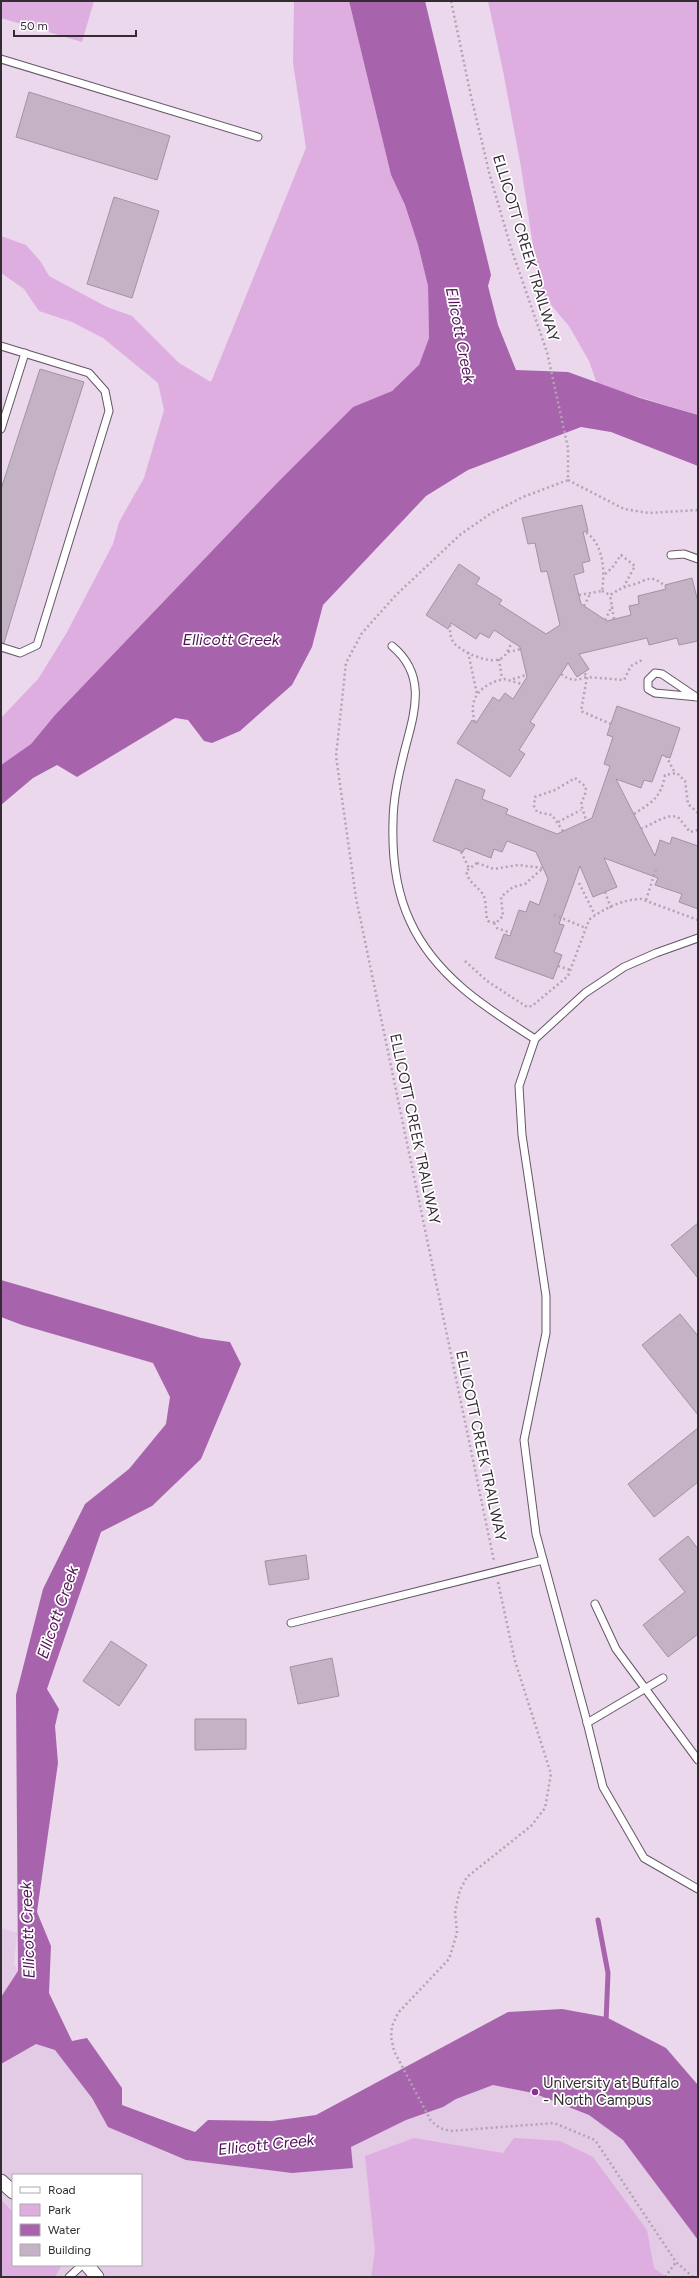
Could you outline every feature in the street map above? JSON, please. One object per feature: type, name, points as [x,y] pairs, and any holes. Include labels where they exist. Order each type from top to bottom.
[{"type":"street","points":[[1,2181],[12,2191]]},
{"type":"street","points":[[87,2266],[97,2277]]},
{"type":"lane","points":[[1,59],[258,137]]},
{"type":"lane","points":[[1,346],[89,373],[105,391],[109,412],[37,645],[20,653],[1,647]]},
{"type":"lane","points":[[1,429],[25,353]]},
{"type":"lane","points":[[671,555],[684,554],[698,559]]},
{"type":"lane","points":[[392,646],[402,655],[411,670],[415,688],[413,722],[398,782],[393,823],[395,866],[400,895],[410,922],[446,975],[485,1008],[535,1039]]},
{"type":"lane","points":[[655,673],[662,674],[697,697],[655,693],[648,689],[648,680],[655,673]]},
{"type":"lane","points":[[698,938],[656,953],[624,967],[585,993],[535,1039],[519,1086],[522,1135],[546,1296],[546,1333],[524,1440],[536,1534],[603,1787],[644,1858],[698,1889]]},
{"type":"lane","points":[[291,1623],[543,1560]]},
{"type":"lane","points":[[595,1604],[616,1649],[644,1690],[698,1760]]},
{"type":"lane","points":[[587,1723],[663,1678]]},
{"type":"lane","points":[[69,2277],[81,2266]]},
{"type":"path","name":"ELLICOTT CREEK TRAILWAY","points":[[451,1],[490,176],[512,251],[547,352],[568,448],[568,480],[523,497],[490,514],[461,534],[396,595],[362,632],[346,663],[336,756],[356,898],[515,1661],[551,1774],[545,1808],[532,1826],[467,1877],[460,1890],[455,1911],[457,1934],[449,1959],[398,2013],[391,2031],[394,2051],[431,2121],[440,2128],[450,2131],[554,2123],[595,2140],[676,2262],[693,2277]]},
{"type":"path","points":[[568,480],[624,509],[649,513],[698,510]]},
{"type":"path","points":[[585,532],[594,539],[604,574],[602,591]]},
{"type":"path","points":[[604,574],[612,568],[621,555],[635,566],[624,586]]},
{"type":"path","points":[[610,595],[624,586],[647,578],[654,579],[666,587]]},
{"type":"path","points":[[579,595],[602,591],[610,595]]},
{"type":"path","points":[[584,606],[590,594]]},
{"type":"path","points":[[610,595],[614,619]]},
{"type":"path","points":[[605,620],[612,606]]},
{"type":"path","points":[[450,625],[450,636],[454,643],[468,652],[493,660],[499,659],[507,652],[512,642]]},
{"type":"path","points":[[507,652],[521,650]]},
{"type":"path","points":[[468,652],[477,694]]},
{"type":"path","points":[[499,659],[502,679]]},
{"type":"path","points":[[561,674],[571,681],[587,677],[624,680],[631,666],[642,660]]},
{"type":"path","points":[[584,672],[587,677],[581,711],[611,724]]},
{"type":"path","points":[[511,680],[526,675]]},
{"type":"path","points":[[475,722],[471,709],[477,694],[490,683],[502,679],[511,680],[522,684]]},
{"type":"path","points":[[666,756],[675,773]]},
{"type":"path","points":[[634,814],[653,802],[658,796],[666,775],[677,772],[685,781],[688,804],[698,813]]},
{"type":"path","points":[[563,831],[552,815],[537,812],[534,806],[536,797],[555,790],[575,778],[586,787],[581,810],[586,820]]},
{"type":"path","points":[[558,822],[581,810]]},
{"type":"path","points":[[641,829],[671,816],[678,817],[690,832],[698,830]]},
{"type":"path","points":[[461,852],[469,868]]},
{"type":"path","points":[[477,863],[494,869],[518,865],[543,868],[525,884],[506,891],[501,897],[504,916],[501,921],[494,923],[488,921],[485,915],[485,900],[482,893],[468,878],[466,871],[477,863]]},
{"type":"path","points":[[646,900],[656,869]]},
{"type":"path","points":[[579,883],[595,915]]},
{"type":"path","points":[[605,892],[611,908]]},
{"type":"path","points":[[465,961],[487,981],[527,1007],[532,1006],[568,976],[589,920],[595,915],[632,899],[646,900],[698,920]]},
{"type":"path","points":[[554,915],[586,928]]},
{"type":"path","points":[[494,923],[497,928],[510,933]]},
{"type":"path","points":[[558,966],[570,970]]},
{"type":"path","points":[[665,2277],[676,2262]]},
{"type":"shaded area","name":"University at Buffalo - North Campus","points":[[1,1928],[17,1933],[14,1964],[123,2125],[197,2151],[339,2137],[521,2048],[698,2153],[698,2277],[1,2277]]},
{"type":"green space","points":[[1,1],[94,1],[82,42],[1,18]]},
{"type":"green space","points":[[294,1],[349,1],[391,175],[405,205],[418,245],[428,286],[429,338],[419,366],[392,391],[353,407],[276,484],[55,715],[31,744],[1,765],[1,718],[38,679],[66,634],[113,544],[119,522],[144,478],[164,410],[158,383],[103,338],[72,322],[39,311],[24,289],[1,273],[1,236],[26,245],[41,262],[49,276],[107,307],[132,316],[179,363],[211,382],[306,148],[293,63]]},
{"type":"green space","points":[[488,1],[698,1],[698,415],[597,384],[589,361],[569,326],[540,292],[521,167]]},
{"type":"green space","points":[[414,2138],[503,2153],[514,2138],[560,2141],[593,2157],[647,2230],[654,2268],[666,2277],[371,2277],[375,2251],[365,2156]]},
{"type":"green space","points":[[1,2200],[12,2211],[12,2266],[61,2266],[55,2277],[1,2277]]},
{"type":"water","name":"Ellicott Creek","points":[[349,1],[425,1],[491,275],[488,286],[498,325],[516,370],[568,372],[640,398],[698,415],[698,466],[611,432],[581,427],[468,470],[426,496],[323,605],[312,647],[292,685],[240,731],[212,743],[204,741],[188,720],[175,718],[77,777],[57,765],[33,778],[1,805],[1,765],[31,744],[55,715],[276,484],[353,407],[392,391],[419,365],[429,338],[428,286],[418,245],[405,205],[391,175]]},
{"type":"water","name":"Ellicott Creek","points":[[1,1280],[201,1338],[230,1342],[241,1364],[201,1459],[152,1506],[101,1532],[47,1689],[59,1709],[55,1726],[58,1763],[37,1912],[51,1946],[49,1993],[72,2041],[87,2038],[122,2088],[122,2105],[195,2132],[208,2120],[272,2121],[316,2115],[508,2012],[562,2009],[606,2017],[666,2048],[698,2085],[698,2240],[623,2140],[589,2115],[533,2093],[493,2085],[456,2099],[443,2107],[406,2120],[351,2147],[353,2168],[292,2173],[186,2160],[108,2127],[92,2098],[55,2050],[36,2044],[1,2064],[1,1997],[18,1971],[16,1695],[43,1589],[85,1504],[129,1469],[166,1424],[170,1397],[153,1363],[22,1325],[1,1317]]},
{"type":"building","points":[[29,92],[170,136],[157,180],[16,137]]},
{"type":"building","points":[[114,197],[159,211],[132,298],[87,284]]},
{"type":"building","points":[[40,369],[84,382],[4,643],[1,642],[1,489]]},
{"type":"building","points":[[582,505],[588,531],[583,532],[590,561],[582,563],[584,572],[574,575],[581,604],[607,621],[631,615],[629,606],[639,604],[638,596],[666,589],[665,585],[692,578],[698,602],[698,641],[679,645],[677,638],[649,645],[647,638],[579,654],[589,669],[577,677],[568,663],[530,722],[535,725],[519,750],[525,754],[510,777],[457,743],[472,720],[476,723],[493,697],[499,701],[505,693],[513,699],[527,677],[520,647],[494,630],[489,638],[480,633],[476,639],[451,623],[448,629],[426,615],[459,564],[480,578],[476,584],[502,600],[499,604],[546,634],[560,625],[547,571],[541,572],[535,543],[528,544],[522,518]]},
{"type":"building","points":[[617,706],[680,728],[670,758],[662,755],[652,782],[644,780],[641,788],[616,779],[655,856],[660,840],[670,844],[672,837],[698,846],[698,909],[679,902],[682,894],[655,885],[658,878],[604,858],[617,887],[593,897],[580,866],[559,924],[564,925],[554,952],[562,955],[553,979],[495,958],[504,934],[510,936],[519,910],[526,912],[530,901],[539,905],[548,879],[536,852],[507,841],[502,852],[494,849],[491,858],[465,848],[463,852],[433,841],[456,779],[485,790],[482,799],[508,809],[506,814],[557,834],[592,818],[610,766],[604,764],[613,737],[607,735]]},
{"type":"building","points":[[698,1223],[698,1278],[671,1245]]},
{"type":"building","points":[[680,1314],[698,1336],[698,1415],[642,1345]]},
{"type":"building","points":[[698,1428],[698,1482],[654,1517],[628,1484]]},
{"type":"building","points":[[688,1536],[698,1549],[698,1634],[668,1657],[643,1625],[685,1592],[659,1559]]},
{"type":"building","points":[[306,1555],[309,1579],[269,1585],[265,1561]]},
{"type":"building","points":[[111,1641],[147,1665],[119,1706],[83,1681]]},
{"type":"building","points":[[332,1658],[339,1696],[298,1704],[290,1667]]},
{"type":"building","points":[[195,1719],[246,1719],[246,1749],[195,1750]]},
{"type":"waterway","points":[[598,1920],[608,1973],[606,2022]]},
{"type":"place","name":"University at Buffalo - North Campus","points":[[535,2092]]}]
